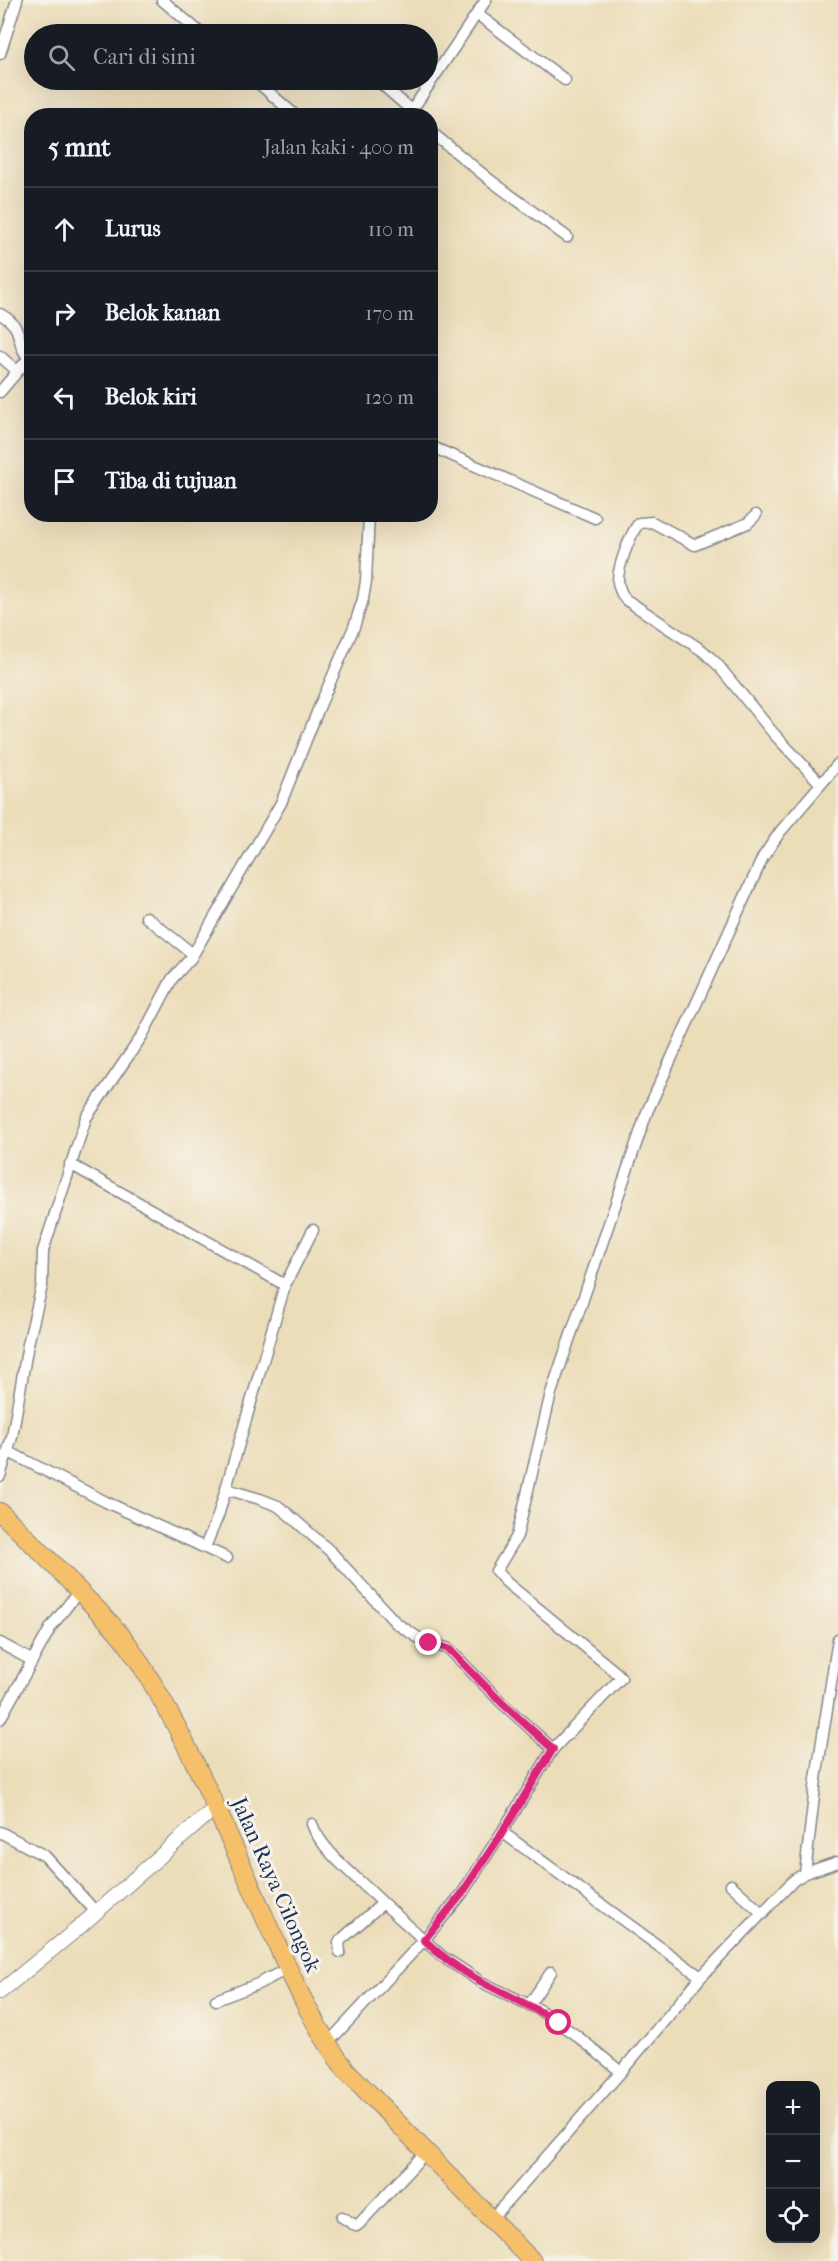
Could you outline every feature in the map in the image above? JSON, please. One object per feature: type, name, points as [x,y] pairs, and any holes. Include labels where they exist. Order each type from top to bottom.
[{"type":"highway","name":"Jalan Raya Cilongok","points":[[0,1512],[66,1574],[128,1644],[162,1702],[215,1808],[287,1969],[327,2044],[346,2070],[532,2261]]},
{"type":"street","points":[[0,54],[17,0]]},
{"type":"street","points":[[162,0],[190,24]]},
{"type":"street","points":[[438,74],[486,0]]},
{"type":"street","points":[[477,14],[565,80]]},
{"type":"street","points":[[266,90],[287,108]]},
{"type":"street","points":[[388,90],[408,108]]},
{"type":"street","points":[[416,108],[428,90]]},
{"type":"street","points":[[438,138],[489,180],[567,237]]},
{"type":"street","points":[[0,314],[15,325],[24,352]]},
{"type":"street","points":[[0,356],[17,371]]},
{"type":"street","points":[[0,392],[24,365]]},
{"type":"street","points":[[438,449],[595,518]]},
{"type":"street","points":[[756,515],[748,523],[695,545],[652,522],[639,523],[633,530],[617,579],[620,592],[625,599],[703,651],[717,664],[774,734],[820,783]]},
{"type":"street","points":[[0,1476],[9,1452],[28,1344],[42,1286],[43,1251],[86,1118],[142,1036],[172,979],[193,954],[281,803],[354,627],[363,599],[369,522]]},
{"type":"street","points":[[327,2044],[424,1940],[461,1895],[553,1749],[621,1678],[506,1582],[496,1571],[517,1536],[551,1393],[647,1112],[758,865],[780,832],[838,764]]},
{"type":"street","points":[[146,917],[193,954]]},
{"type":"street","points":[[70,1164],[285,1285]]},
{"type":"street","points":[[205,1547],[218,1516],[285,1285],[313,1230]]},
{"type":"street","points":[[9,1452],[106,1502],[227,1558]]},
{"type":"street","points":[[225,1489],[278,1506],[332,1552],[396,1623],[420,1639],[449,1649],[502,1703],[553,1749]]},
{"type":"street","points":[[0,1719],[51,1627],[79,1591]]},
{"type":"street","points":[[805,1873],[816,1779],[838,1639]]},
{"type":"street","points":[[0,1643],[32,1660]]},
{"type":"street","points":[[0,1992],[215,1808]]},
{"type":"street","points":[[312,1824],[325,1848],[442,1957],[462,1971],[530,2005],[577,2036],[621,2072]]},
{"type":"street","points":[[0,1832],[45,1856],[96,1912]]},
{"type":"street","points":[[502,1833],[701,1977]]},
{"type":"street","points":[[491,2220],[701,1977],[794,1880],[805,1873],[838,1862]]},
{"type":"street","points":[[731,1884],[763,1914]]},
{"type":"street","points":[[340,1952],[339,1942],[383,1902]]},
{"type":"street","points":[[216,2000],[258,1984],[287,1969]]},
{"type":"street","points":[[530,2005],[551,1972]]},
{"type":"street","points":[[342,2217],[356,2226],[359,2224],[426,2152]]},
{"type":"route","points":[[429,1643],[449,1649],[502,1703],[553,1749],[461,1895],[424,1940],[462,1971],[538,2009],[559,2023]]}]
